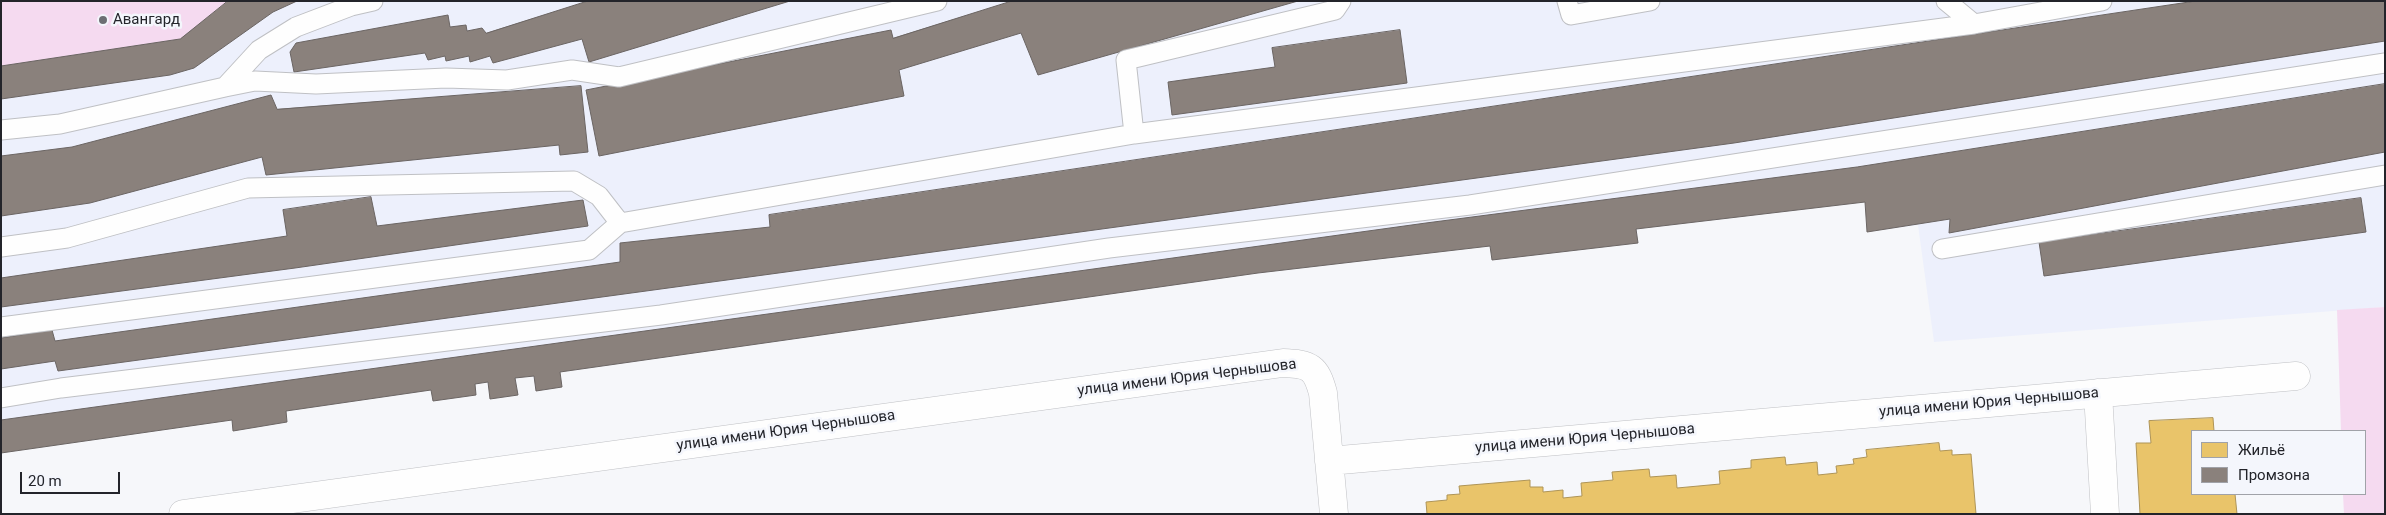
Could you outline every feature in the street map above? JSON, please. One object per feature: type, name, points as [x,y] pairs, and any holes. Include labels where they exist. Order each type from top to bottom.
[{"type":"street","name":"улица имени Юрия Чернышова","points":[[183,514],[1283,363],[1304,364],[1319,376],[1323,393],[1330,461],[2296,376]]},
{"type":"street","points":[[2098,393],[2105,514]]},
{"type":"street","points":[[1330,461],[1334,514]]},
{"type":"lane","points":[[224,87],[259,50],[296,27],[351,6],[373,1]]},
{"type":"lane","points":[[1,130],[60,124],[255,81],[316,84],[446,78],[507,80],[572,70],[619,77],[937,1]]},
{"type":"lane","points":[[1134,134],[1126,60],[1335,10],[1341,1]]},
{"type":"lane","points":[[1567,1],[1570,15],[1650,1]]},
{"type":"lane","points":[[1946,1],[1974,24]]},
{"type":"lane","points":[[1,327],[589,250],[620,223],[1134,134],[1974,24],[2102,1]]},
{"type":"lane","points":[[1,398],[61,388],[661,315],[1109,248],[1470,205],[2385,63]]},
{"type":"lane","points":[[1942,249],[2385,175]]},
{"type":"lane","points":[[1,247],[67,238],[248,188],[574,181],[599,196],[620,223]]},
{"type":"shaded area","name":"Авангард","points":[[1,1],[228,1],[180,39],[1,66]]},
{"type":"shaded area","points":[[228,1],[2385,1],[2385,307],[1934,342],[1918,225],[1867,232],[1865,202],[1637,229],[1638,243],[1492,260],[1490,246],[1258,273],[560,372],[562,387],[536,391],[533,376],[516,378],[518,395],[490,399],[487,382],[475,384],[476,395],[433,401],[431,390],[286,411],[287,422],[233,431],[232,420],[1,453],[1,66]]},
{"type":"shaded area","points":[[2385,307],[2385,514],[2344,514],[2343,495],[2366,495],[2366,430],[2341,430],[2337,310]]},
{"type":"building: Жильё","points":[[2213,418],[2214,430],[2191,430],[2191,495],[2235,495],[2237,514],[2140,514],[2136,443],[2151,443],[2149,421]]},
{"type":"building: Жильё","points":[[1939,443],[1940,451],[1952,450],[1952,455],[1971,454],[1976,514],[1427,514],[1426,502],[1447,500],[1447,495],[1460,494],[1459,486],[1530,480],[1530,487],[1543,487],[1543,492],[1563,490],[1563,498],[1582,496],[1581,483],[1613,480],[1612,472],[1649,469],[1650,477],[1676,475],[1677,488],[1720,484],[1719,471],[1751,468],[1751,460],[1785,457],[1786,465],[1817,462],[1818,475],[1837,473],[1836,466],[1854,464],[1853,459],[1867,457],[1866,450]]},
{"type":"building: Промзона","points":[[228,1],[297,1],[273,12],[194,68],[170,75],[1,99],[1,66],[180,39]]},
{"type":"building: Промзона","points":[[588,1],[790,1],[589,62],[582,39],[493,63],[490,56],[470,62],[469,56],[446,61],[445,56],[428,60],[425,53],[294,72],[290,52],[296,43],[448,15],[450,27],[466,25],[467,31],[482,28],[486,33]]},
{"type":"building: Промзона","points":[[1012,1],[1298,1],[1038,75],[1021,33],[899,70],[904,96],[599,156],[586,90],[891,30],[893,38]]},
{"type":"building: Промзона","points":[[2196,1],[2385,1],[2385,41],[1734,143],[58,371],[55,361],[1,369],[1,338],[52,330],[55,341],[620,262],[620,243],[770,227],[769,215]]},
{"type":"building: Промзона","points":[[1400,30],[1407,83],[1172,115],[1168,82],[1275,67],[1272,48]]},
{"type":"building: Промзона","points":[[2385,84],[2385,152],[1949,233],[1950,219],[1867,232],[1865,202],[1636,229],[1638,243],[1492,260],[1490,246],[1258,273],[560,372],[562,387],[536,391],[534,376],[515,378],[518,395],[490,399],[488,382],[475,384],[476,395],[433,401],[431,390],[286,411],[287,422],[233,431],[232,420],[1,453],[1,420],[1426,223],[1857,167]]},
{"type":"building: Промзона","points":[[581,86],[588,152],[560,155],[559,145],[266,175],[262,157],[90,203],[1,216],[1,156],[72,147],[271,95],[277,109]]},
{"type":"building: Промзона","points":[[371,197],[377,226],[583,200],[588,226],[295,268],[1,307],[1,278],[287,236],[283,210]]},
{"type":"building: Промзона","points":[[2361,198],[2366,232],[2044,276],[2039,242]]},
{"type":"place","name":"Авангард","points":[[103,20]]}]
